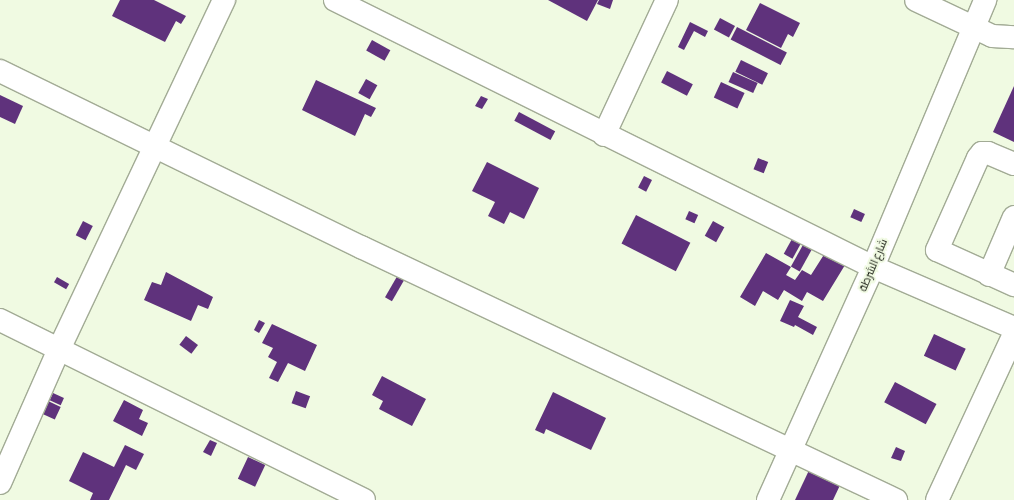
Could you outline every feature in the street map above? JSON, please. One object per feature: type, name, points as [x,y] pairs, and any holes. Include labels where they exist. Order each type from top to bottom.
[{"type":"street","points":[[0,483],[60,347],[157,145],[224,0]]},
{"type":"street","points":[[335,0],[604,135],[873,267],[1014,328]]},
{"type":"street","points":[[604,135],[667,0]]},
{"type":"street","points":[[916,0],[992,36],[1014,37]]},
{"type":"street","name":"شارع الشرطة","points":[[768,500],[873,267],[985,0]]},
{"type":"street","points":[[0,71],[157,145],[361,247],[896,500]]},
{"type":"street","points":[[1014,164],[982,153],[938,246],[940,254],[1014,285]]},
{"type":"street","points":[[989,275],[1014,217]]},
{"type":"street","points":[[0,320],[60,347],[364,500]]},
{"type":"street","points":[[937,500],[1014,334]]},
{"type":"building","points":[[120,0],[154,0],[186,16],[181,24],[176,21],[165,42],[112,16]]},
{"type":"building","points":[[548,0],[598,0],[587,21]]},
{"type":"building","points":[[599,0],[613,0],[610,9],[597,4]]},
{"type":"building","points":[[760,3],[800,23],[793,37],[788,34],[781,48],[746,30]]},
{"type":"building","points":[[720,18],[735,26],[729,37],[714,29]]},
{"type":"building","points":[[690,22],[708,31],[705,37],[694,31],[684,50],[678,47]]},
{"type":"building","points":[[737,27],[787,52],[781,65],[731,39]]},
{"type":"building","points":[[372,40],[390,50],[385,61],[366,50]]},
{"type":"building","points":[[741,60],[768,73],[762,85],[735,72]]},
{"type":"building","points":[[667,71],[693,84],[687,96],[661,83]]},
{"type":"building","points":[[733,72],[758,83],[753,93],[729,82]]},
{"type":"building","points":[[366,79],[377,85],[370,99],[358,93]]},
{"type":"building","points":[[316,80],[376,108],[371,117],[365,114],[355,136],[302,110]]},
{"type":"building","points":[[721,82],[745,93],[737,108],[714,97]]},
{"type":"building","points":[[1014,86],[1014,142],[993,132]]},
{"type":"building","points":[[0,95],[23,106],[15,124],[0,117]]},
{"type":"building","points":[[481,96],[488,99],[482,109],[475,106]]},
{"type":"building","points":[[519,112],[555,131],[551,140],[514,121]]},
{"type":"building","points":[[758,158],[768,162],[764,173],[754,169]]},
{"type":"building","points":[[487,162],[539,188],[524,219],[510,212],[504,224],[488,216],[495,202],[472,191]]},
{"type":"building","points":[[644,176],[652,180],[646,192],[638,188]]},
{"type":"building","points":[[854,209],[865,214],[861,222],[850,217]]},
{"type":"building","points":[[689,211],[698,215],[694,223],[685,219]]},
{"type":"building","points":[[636,215],[690,243],[676,271],[621,244]]},
{"type":"building","points":[[83,221],[93,226],[86,240],[76,235]]},
{"type":"building","points":[[713,221],[724,227],[716,242],[705,236]]},
{"type":"building","points":[[792,239],[801,244],[793,259],[784,254]]},
{"type":"building","points":[[804,243],[813,248],[800,271],[791,267]]},
{"type":"building","points":[[766,253],[791,267],[786,275],[795,280],[802,270],[811,275],[825,253],[845,265],[823,301],[807,292],[802,301],[784,290],[778,300],[763,291],[755,306],[740,297]]},
{"type":"building","points":[[166,272],[213,297],[208,309],[198,305],[191,321],[144,300],[152,282],[161,285]]},
{"type":"building","points":[[399,273],[406,277],[392,301],[385,297]]},
{"type":"building","points":[[57,277],[69,284],[66,289],[54,282]]},
{"type":"building","points":[[790,300],[804,306],[798,317],[817,327],[813,335],[795,325],[794,327],[780,321]]},
{"type":"building","points":[[259,320],[265,323],[259,333],[254,330]]},
{"type":"building","points":[[272,324],[317,345],[305,371],[288,363],[278,382],[269,378],[277,362],[268,357],[273,348],[262,343]]},
{"type":"building","points":[[934,334],[966,349],[956,371],[924,356]]},
{"type":"building","points":[[186,336],[198,345],[191,354],[179,345]]},
{"type":"building","points":[[382,376],[426,399],[412,426],[379,409],[383,401],[372,395]]},
{"type":"building","points":[[895,382],[936,404],[926,424],[884,402]]},
{"type":"building","points":[[296,391],[310,396],[306,408],[292,403]]},
{"type":"building","points":[[553,392],[606,418],[591,450],[546,429],[544,434],[535,430]]},
{"type":"building","points":[[53,393],[64,398],[61,405],[50,400]]},
{"type":"building","points":[[124,400],[143,410],[139,419],[148,423],[142,436],[113,421]]},
{"type":"building","points":[[48,401],[61,407],[55,420],[42,414]]},
{"type":"building","points":[[210,440],[217,443],[211,456],[203,452]]},
{"type":"building","points":[[125,445],[144,454],[136,470],[126,465],[109,500],[90,500],[93,493],[69,481],[83,452],[114,467]]},
{"type":"building","points":[[896,447],[905,451],[901,461],[891,458]]},
{"type":"building","points":[[248,457],[265,465],[255,487],[238,479]]},
{"type":"building","points":[[811,466],[842,481],[833,500],[795,500]]}]
